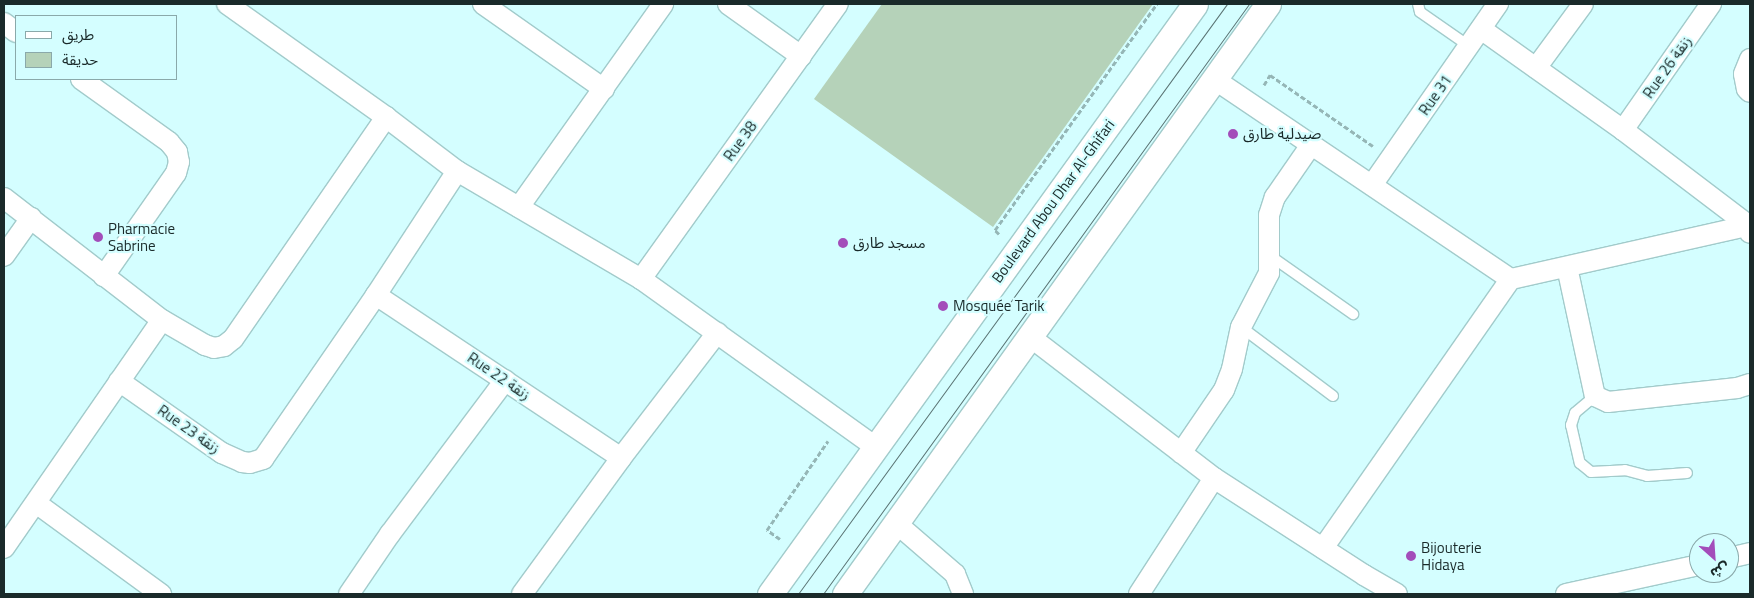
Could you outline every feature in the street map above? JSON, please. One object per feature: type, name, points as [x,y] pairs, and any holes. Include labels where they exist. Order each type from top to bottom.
[{"type":"street","points":[[227,4],[386,117],[457,171],[641,279],[876,447]]},
{"type":"street","points":[[483,4],[604,89]]},
{"type":"street","points":[[519,207],[663,4]]},
{"type":"street","points":[[728,4],[801,56]]},
{"type":"street","name":"Rue 38","points":[[641,279],[838,4]]},
{"type":"street","name":"Boulevard Abou Dhar Al-Ghifari","points":[[770,594],[1195,4]]},
{"type":"street","points":[[845,594],[1268,4]]},
{"type":"street","name":"Rue 31","points":[[1372,185],[1498,4]]},
{"type":"street","points":[[1536,68],[1583,4]]},
{"type":"street","name":"Rue 26 زنقة","points":[[1623,130],[1711,4]]},
{"type":"street","points":[[4,23],[15,31]]},
{"type":"street","points":[[1481,28],[1623,130],[1750,228]]},
{"type":"street","points":[[1750,59],[1744,74],[1747,89],[1750,92]]},
{"type":"street","points":[[1214,79],[1511,279]]},
{"type":"street","points":[[82,80],[169,142],[177,152],[179,162],[176,173],[104,276]]},
{"type":"street","points":[[4,198],[162,320],[205,345],[214,348],[224,346],[233,339],[386,117]]},
{"type":"street","points":[[1181,453],[1224,390],[1232,369],[1241,327],[1269,274],[1269,215],[1275,197],[1312,145]]},
{"type":"street","points":[[376,295],[457,171]]},
{"type":"street","points":[[4,256],[32,218]]},
{"type":"street","points":[[1323,548],[1511,279],[1750,228]]},
{"type":"street","points":[[1567,267],[1595,396],[1608,402],[1737,388],[1750,384]]},
{"type":"street","name":"Rue 22 زنقة","points":[[376,295],[621,458]]},
{"type":"street","name":"Rue 23 زنقة","points":[[119,381],[222,453],[242,462],[250,463],[263,459],[376,295]]},
{"type":"street","points":[[4,548],[162,320]]},
{"type":"street","points":[[522,594],[621,458],[718,334]]},
{"type":"street","points":[[1030,336],[1214,478],[1397,594]]},
{"type":"street","points":[[349,594],[390,534],[505,380]]},
{"type":"street","points":[[1139,594],[1214,478]]},
{"type":"street","points":[[36,503],[161,594]]},
{"type":"street","points":[[896,523],[955,574],[962,594]]},
{"type":"street","points":[[1566,594],[1689,567]]},
{"type":"lane","points":[[1418,4],[1420,12],[1469,46]]},
{"type":"lane","points":[[1269,255],[1353,314]]},
{"type":"lane","points":[[1241,327],[1333,396]]},
{"type":"lane","points":[[1595,396],[1575,413],[1571,425],[1580,463],[1591,472],[1625,470],[1647,476],[1687,473]]},
{"type":"path","points":[[1004,238],[995,230],[1157,4]]},
{"type":"path","points":[[1252,105],[1270,75],[1391,158]]},
{"type":"green space","points":[[882,4],[1153,4],[993,227],[814,99]]},
{"type":"tram line","points":[[798,594],[1227,4]]},
{"type":"tram line","points":[[823,594],[1249,4]]},
{"type":"place","name":"صيدلية طارق","points":[[1233,134]]},
{"type":"place","name":"Pharmacie Sabrine","points":[[98,237]]},
{"type":"place","name":"مسجد طارق","points":[[843,243]]},
{"type":"place","name":"Mosquée Tarik","points":[[943,306]]},
{"type":"place","name":"Bijouterie Hidaya","points":[[1411,556]]}]
